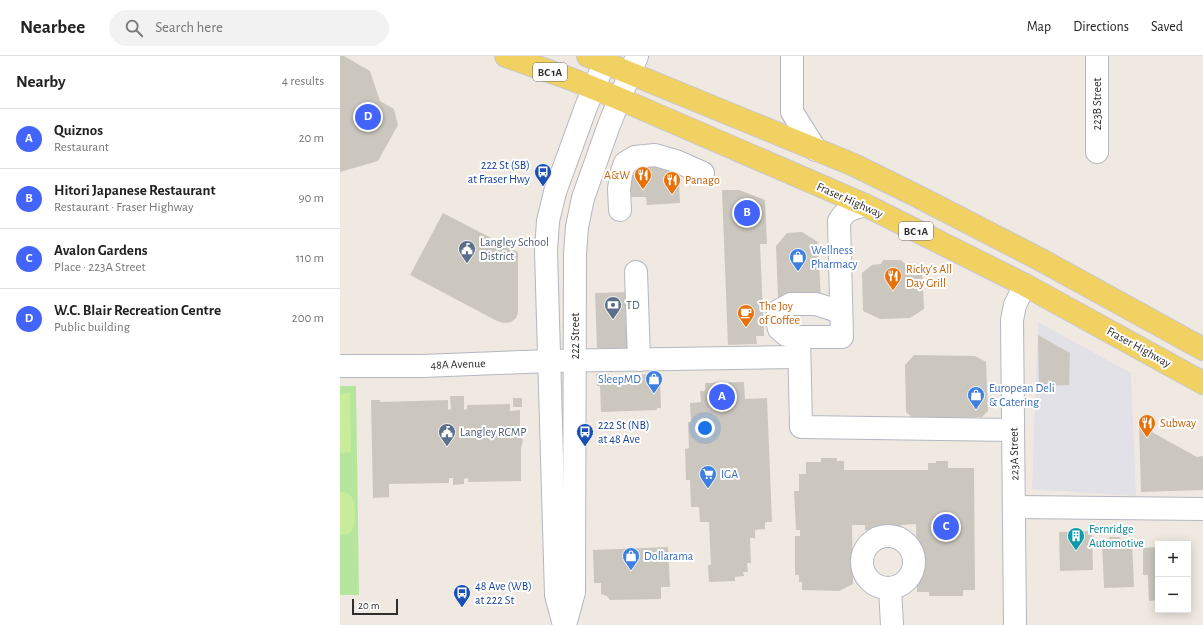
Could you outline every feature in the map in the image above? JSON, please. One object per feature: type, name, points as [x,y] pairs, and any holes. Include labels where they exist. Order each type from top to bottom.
[{"type":"main road","name":"Fraser Highway","points":[[506,56],[571,79],[620,99],[865,205],[1025,285],[1203,382]]},
{"type":"main road","name":"BC 1A","points":[[600,58],[633,65],[767,129],[854,165],[1043,261],[1203,349]]},
{"type":"street","points":[[792,56],[792,112],[816,150]]},
{"type":"street","name":"223B Street","points":[[1097,56],[1097,152]]},
{"type":"street","name":"222 Street","points":[[564,625],[556,595],[546,251],[548,221],[555,192],[594,89],[600,58]]},
{"type":"street","name":"222 Street","points":[[564,625],[574,592],[575,254],[577,227],[583,198],[609,125],[633,65]]},
{"type":"street","points":[[767,129],[792,112]]},
{"type":"street","points":[[620,210],[620,174],[625,163],[635,157],[655,155],[676,161],[703,174]]},
{"type":"street","points":[[814,184],[830,202],[839,221],[841,312],[816,304],[791,304],[778,311],[777,319],[779,329],[799,347],[800,427],[1014,430]]},
{"type":"street","points":[[839,221],[845,212],[865,205]]},
{"type":"street","points":[[636,272],[639,360]]},
{"type":"street","name":"223A Street","points":[[1015,625],[1012,320],[1015,305],[1025,285]]},
{"type":"street","name":"48A Avenue","points":[[340,366],[423,366],[548,361],[639,360],[799,347],[842,337],[841,312]]},
{"type":"street","points":[[1014,507],[1203,508]]},
{"type":"street","points":[[890,588],[892,625]]},
{"type":"shaded area","points":[[1038,322],[1131,373],[1136,496],[1032,489]]},
{"type":"green space","points":[[340,386],[356,386],[359,595],[340,595]]},
{"type":"green space","points":[[350,393],[351,452],[340,453],[340,394]]},
{"type":"green space","points":[[340,492],[351,496],[355,507],[354,526],[350,532],[344,535],[340,535]]},
{"type":"building","points":[[340,56],[344,56],[370,71],[380,101],[394,109],[398,125],[378,161],[340,172]]},
{"type":"building","points":[[634,162],[678,166],[680,203],[647,205],[646,197],[630,197],[629,173],[635,173]]},
{"type":"building","points":[[722,190],[739,190],[765,200],[767,244],[760,244],[764,336],[756,336],[757,344],[728,345]]},
{"type":"building","name":"Langley School District","points":[[443,213],[518,252],[518,313],[516,318],[511,322],[503,323],[497,321],[410,275]]},
{"type":"building","name":"Wellness Pharmacy","points":[[802,232],[818,242],[821,300],[790,308],[778,298],[776,246],[787,233]]},
{"type":"building","name":"Ricky's All Day Grill","points":[[883,260],[901,260],[904,263],[922,270],[924,309],[910,318],[880,319],[863,311],[862,273],[872,265],[881,264]]},
{"type":"building","name":"TD","points":[[630,292],[629,351],[601,352],[601,348],[597,348],[595,293]]},
{"type":"building","points":[[1038,335],[1070,353],[1069,385],[1039,386]]},
{"type":"building","points":[[914,355],[975,356],[986,362],[988,411],[982,417],[914,419],[906,412],[905,365]]},
{"type":"building","points":[[596,374],[609,374],[609,376],[652,374],[652,377],[660,377],[661,408],[657,408],[657,410],[601,412],[600,386],[597,386]]},
{"type":"building","points":[[744,382],[745,399],[767,398],[772,522],[765,522],[765,529],[755,530],[755,538],[750,538],[751,563],[747,563],[748,572],[743,572],[744,576],[735,577],[735,581],[709,582],[708,565],[711,565],[709,522],[700,522],[699,507],[691,507],[690,480],[686,480],[685,449],[689,448],[688,422],[691,422],[690,403],[701,402],[700,391],[705,391],[705,383]]},
{"type":"building","name":"Langley RCMP","points":[[450,396],[464,396],[464,410],[467,409],[467,405],[510,404],[510,411],[520,410],[520,432],[523,441],[521,448],[521,481],[468,482],[468,478],[464,479],[464,484],[453,485],[453,478],[449,478],[449,483],[389,484],[389,497],[373,498],[371,400],[380,400],[380,402],[448,400],[448,410],[451,409]]},
{"type":"building","points":[[513,398],[522,398],[522,407],[513,407]]},
{"type":"building","points":[[1139,425],[1197,457],[1203,456],[1203,490],[1141,492]]},
{"type":"building","points":[[821,458],[837,458],[837,461],[844,461],[844,470],[928,470],[928,463],[936,463],[936,461],[948,461],[948,468],[974,468],[975,590],[963,590],[963,596],[929,596],[929,592],[917,592],[916,524],[901,525],[901,529],[865,530],[865,525],[852,525],[853,584],[839,591],[802,590],[802,582],[799,582],[799,575],[795,575],[795,536],[800,536],[800,530],[796,530],[794,491],[799,491],[799,474],[806,474],[806,462],[821,462]]},
{"type":"building","name":"Fernridge Automotive","points":[[1092,531],[1093,570],[1060,571],[1059,532]]},
{"type":"building","points":[[1109,537],[1120,537],[1121,540],[1132,540],[1134,587],[1104,588],[1102,541],[1109,541]]},
{"type":"building","points":[[668,547],[670,587],[661,587],[661,599],[610,600],[607,596],[601,594],[601,583],[594,583],[593,550]]},
{"type":"building","points":[[1155,547],[1155,600],[1149,601],[1148,575],[1143,575],[1143,548]]},
{"type":"place","name":"W.C. Blair Recreation Centre","points":[[368,117]]},
{"type":"place","name":"222 St (SB) at Fraser Hwy","points":[[543,187]]},
{"type":"place","name":"A&W","points":[[643,190]]},
{"type":"place","name":"Panago","points":[[672,195]]},
{"type":"place","name":"Hitori Japanese Restaurant","points":[[747,213]]},
{"type":"place","name":"Langley School District","points":[[467,264]]},
{"type":"place","name":"Wellness Pharmacy","points":[[798,272]]},
{"type":"place","name":"Ricky's All Day Grill","points":[[893,291]]},
{"type":"place","name":"TD","points":[[613,320]]},
{"type":"place","name":"The Joy of Coffee","points":[[746,328]]},
{"type":"place","name":"SleepMD","points":[[654,394]]},
{"type":"place","name":"Quiznos","points":[[722,397]]},
{"type":"place","name":"European Deli & Catering","points":[[976,410]]},
{"type":"place","name":"Subway","points":[[1147,438]]},
{"type":"place","name":"Langley RCMP","points":[[447,447]]},
{"type":"place","name":"222 St (NB) at 48 Ave","points":[[585,447]]},
{"type":"place","name":"IGA","points":[[708,489]]},
{"type":"place","name":"Avalon Gardens","points":[[946,527]]},
{"type":"place","name":"Fernridge Automotive","points":[[1076,551]]},
{"type":"place","name":"Dollarama","points":[[631,571]]},
{"type":"place","name":"48 Ave (WB) at 222 St","points":[[462,608]]}]
